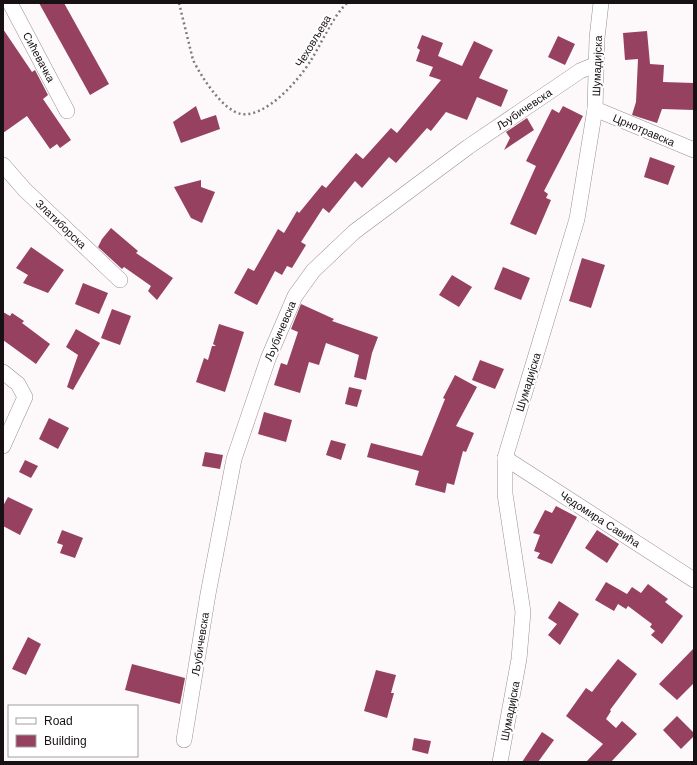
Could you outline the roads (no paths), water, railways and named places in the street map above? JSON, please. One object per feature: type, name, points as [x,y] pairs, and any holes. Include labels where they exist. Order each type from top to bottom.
[{"type":"street","name":"Сићевачка","points":[[10,3],[67,111]]},
{"type":"street","name":"Шумадијска","points":[[500,762],[519,659],[523,612],[505,494],[505,458],[577,219],[595,109],[596,64],[601,3]]},
{"type":"street","name":"Љубичевска","points":[[184,740],[208,594],[234,459],[268,359],[291,303],[298,290],[327,257],[361,227],[468,147],[580,71],[596,64]]},
{"type":"street","name":"Црнотравска","points":[[595,109],[694,150]]},
{"type":"street","name":"Златиборска","points":[[3,165],[25,190],[120,280]]},
{"type":"street","points":[[3,372],[18,384],[25,397],[3,446]]},
{"type":"street","name":"Чедомира Савића","points":[[505,458],[694,580]]}]
